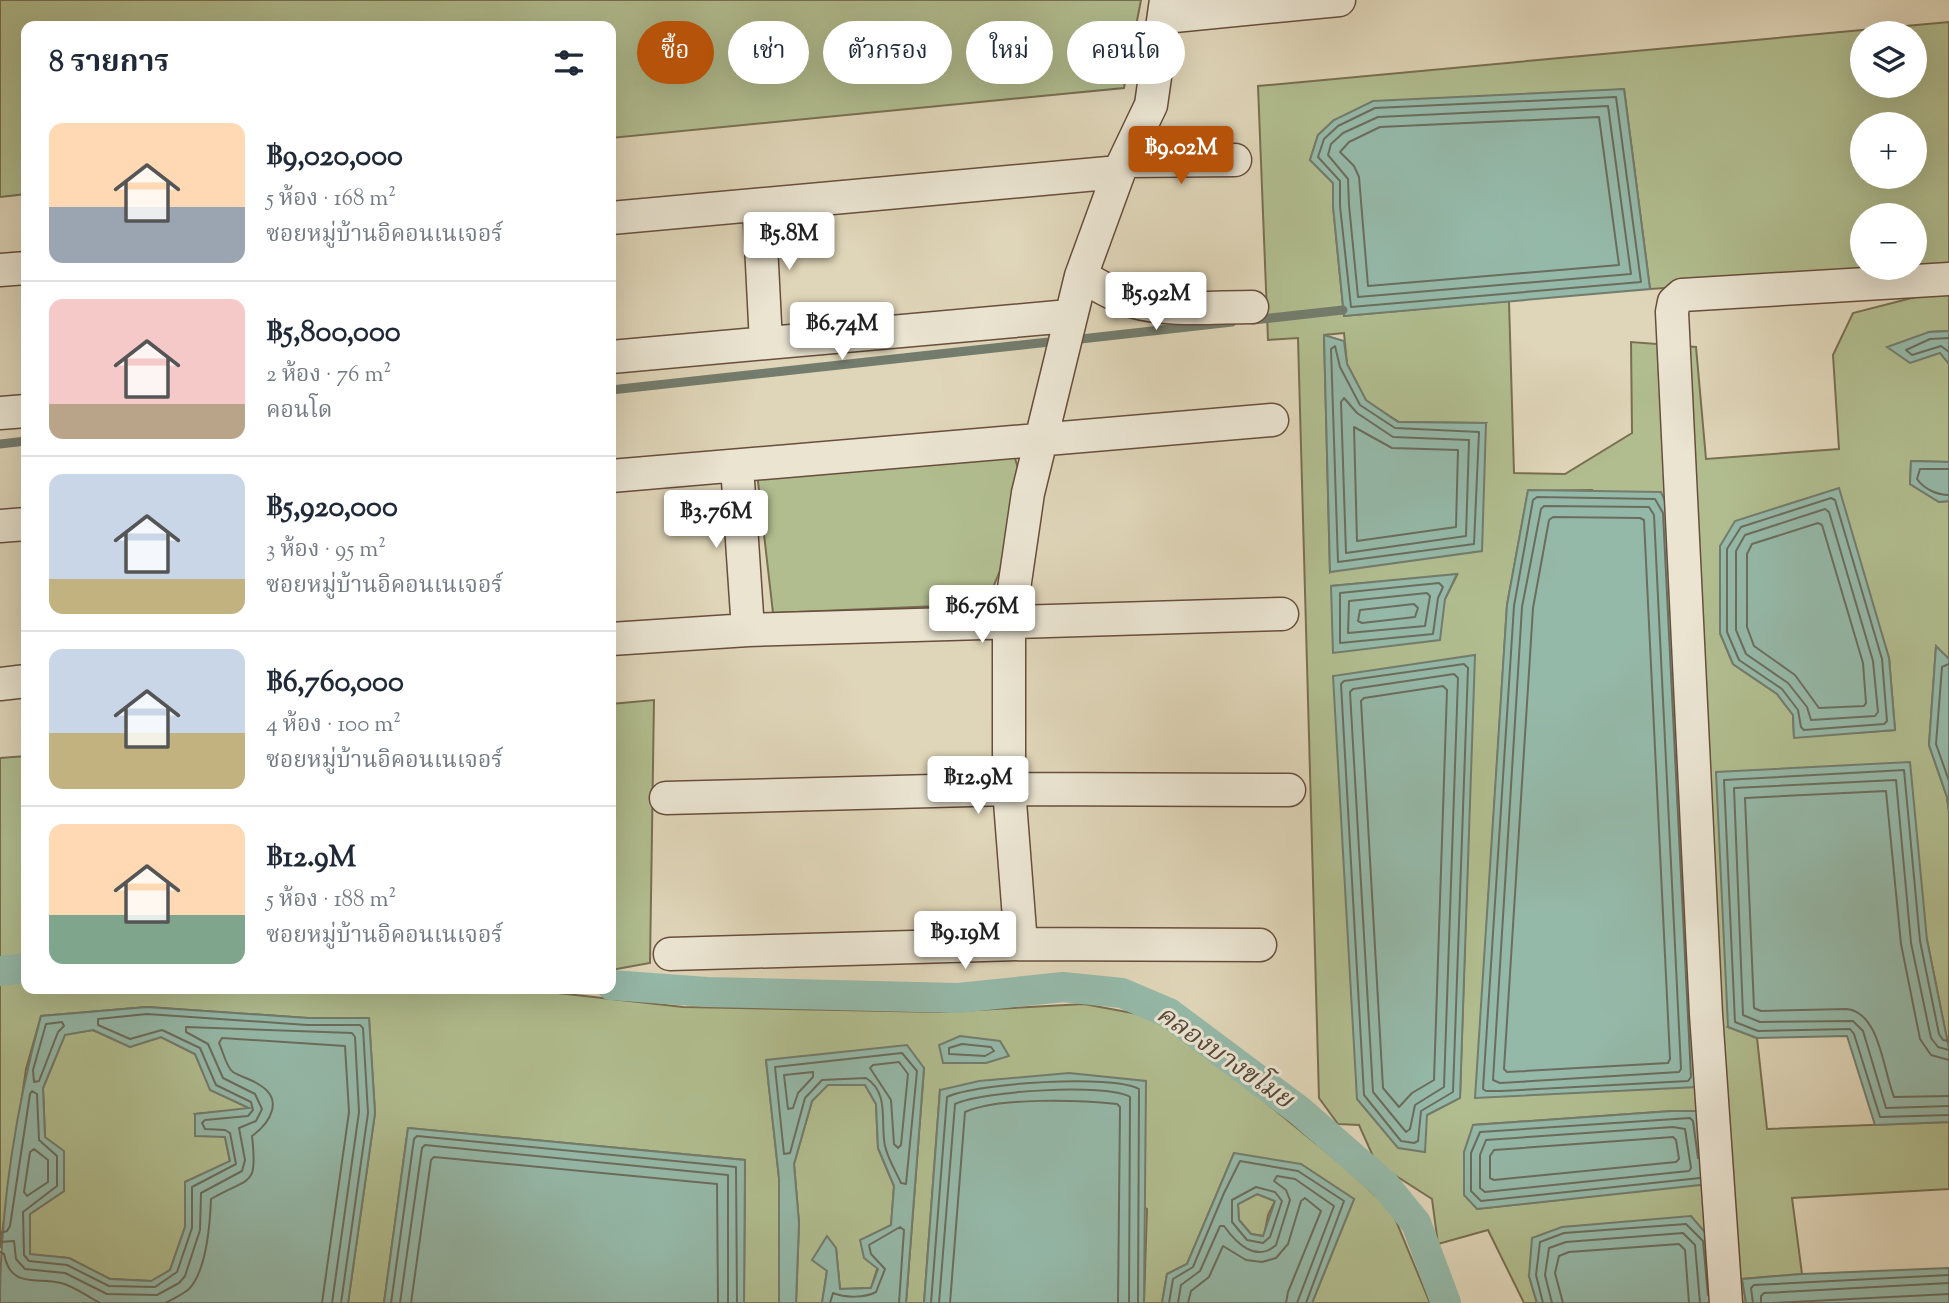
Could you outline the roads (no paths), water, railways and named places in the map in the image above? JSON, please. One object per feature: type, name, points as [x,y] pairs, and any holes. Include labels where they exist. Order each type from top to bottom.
[{"type":"street","points":[[1021,944],[1009,789],[1009,623],[1028,493],[1081,276],[1122,166],[1151,104],[1165,8],[1339,0]]},
{"type":"street","points":[[616,218],[1122,166],[1235,160]]},
{"type":"street","points":[[759,205],[766,343]]},
{"type":"street","points":[[0,270],[21,268]]},
{"type":"street","points":[[1081,276],[1112,294],[1134,302],[1162,306],[1252,307]]},
{"type":"street","points":[[1727,1303],[1706,1014],[1672,312],[1674,302],[1682,295],[1949,279]]},
{"type":"street","points":[[616,357],[766,343],[1066,334]]},
{"type":"street","points":[[0,413],[21,411]]},
{"type":"street","points":[[616,476],[1042,442],[1272,420]]},
{"type":"street","points":[[737,466],[748,630]]},
{"type":"street","points":[[0,526],[21,524]]},
{"type":"street","points":[[616,639],[748,630],[1282,614]]},
{"type":"street","points":[[0,684],[21,682]]},
{"type":"street","points":[[666,798],[1009,789],[1289,790]]},
{"type":"street","points":[[670,954],[1021,944],[1260,945]]},
{"type":"water","points":[[1624,89],[1650,289],[1344,316],[1333,183],[1310,160],[1318,135],[1334,120],[1373,101]]},
{"type":"water","points":[[1949,331],[1949,364],[1940,353],[1910,363],[1887,347],[1929,332]]},
{"type":"water","points":[[1324,335],[1344,341],[1347,364],[1366,400],[1398,422],[1486,423],[1482,551],[1330,572]]},
{"type":"water","points":[[1911,461],[1949,462],[1949,501],[1939,502],[1910,484]]},
{"type":"water","points":[[1839,488],[1889,658],[1895,730],[1794,738],[1793,715],[1777,694],[1733,664],[1720,633],[1720,546],[1735,521]]},
{"type":"water","points":[[1528,490],[1661,492],[1670,512],[1698,1087],[1475,1098],[1507,605]]},
{"type":"water","points":[[1457,574],[1445,599],[1440,640],[1333,653],[1331,586]]},
{"type":"water","points":[[1936,646],[1949,659],[1949,811],[1947,797],[1929,745]]},
{"type":"water","points":[[1475,655],[1460,1098],[1427,1115],[1425,1152],[1398,1148],[1357,1099],[1333,676]]},
{"type":"water","points":[[1910,762],[1927,940],[1949,1049],[1949,1122],[1875,1125],[1847,1036],[1757,1038],[1728,1027],[1716,772]]},
{"type":"water","points":[[147,1007],[308,1018],[369,1018],[375,1113],[348,1303],[0,1303],[3,1231],[11,1158],[24,1086],[41,1016]],"holes":[[[93,1030],[130,1047],[161,1037],[195,1054],[210,1090],[249,1108],[195,1114],[195,1136],[225,1137],[230,1161],[185,1182],[185,1227],[170,1270],[151,1281],[110,1279],[69,1258],[30,1254],[30,1214],[64,1191],[64,1151],[45,1137],[43,1088],[65,1035]]]},
{"type":"water","points":[[960,1036],[1000,1041],[1009,1056],[986,1063],[943,1063],[939,1045]]},
{"type":"water","points":[[907,1045],[924,1068],[906,1303],[822,1303],[827,1271],[812,1260],[827,1236],[836,1248],[840,1289],[871,1288],[878,1269],[864,1258],[860,1240],[891,1225],[894,1186],[878,1148],[876,1104],[865,1085],[828,1085],[812,1101],[794,1164],[799,1223],[796,1303],[779,1303],[779,1178],[766,1060]]},
{"type":"water","points":[[1069,1073],[1146,1081],[1144,1303],[924,1303],[940,1090],[979,1081]]},
{"type":"water","points":[[1699,1111],[1709,1184],[1477,1209],[1464,1195],[1464,1152],[1473,1125]]},
{"type":"water","points":[[408,1128],[745,1160],[744,1303],[384,1303]]},
{"type":"water","points":[[1234,1153],[1301,1164],[1354,1199],[1312,1303],[1162,1303],[1167,1274],[1187,1264]],"holes":[[[1257,1194],[1275,1201],[1263,1236],[1251,1234],[1239,1220],[1238,1204]]]},
{"type":"water","points":[[1691,1216],[1710,1238],[1716,1303],[1537,1303],[1529,1276],[1532,1238],[1562,1227]]},
{"type":"water","points":[[1949,1268],[1949,1303],[1746,1303],[1742,1279],[1802,1274]]},
{"type":"waterway","points":[[1253,320],[1343,310]]},
{"type":"waterway","points":[[1072,340],[1232,322]]},
{"type":"waterway","points":[[616,389],[1058,341]]},
{"type":"waterway","points":[[0,444],[21,442]]},
{"type":"waterway","name":"คลองบางขโมย","points":[[0,971],[21,969]]},
{"type":"waterway","name":"คลองบางขโมย","points":[[616,985],[707,992],[958,998],[1063,987],[1122,993],[1169,1013],[1300,1111],[1385,1185],[1416,1223],[1446,1303]]}]
